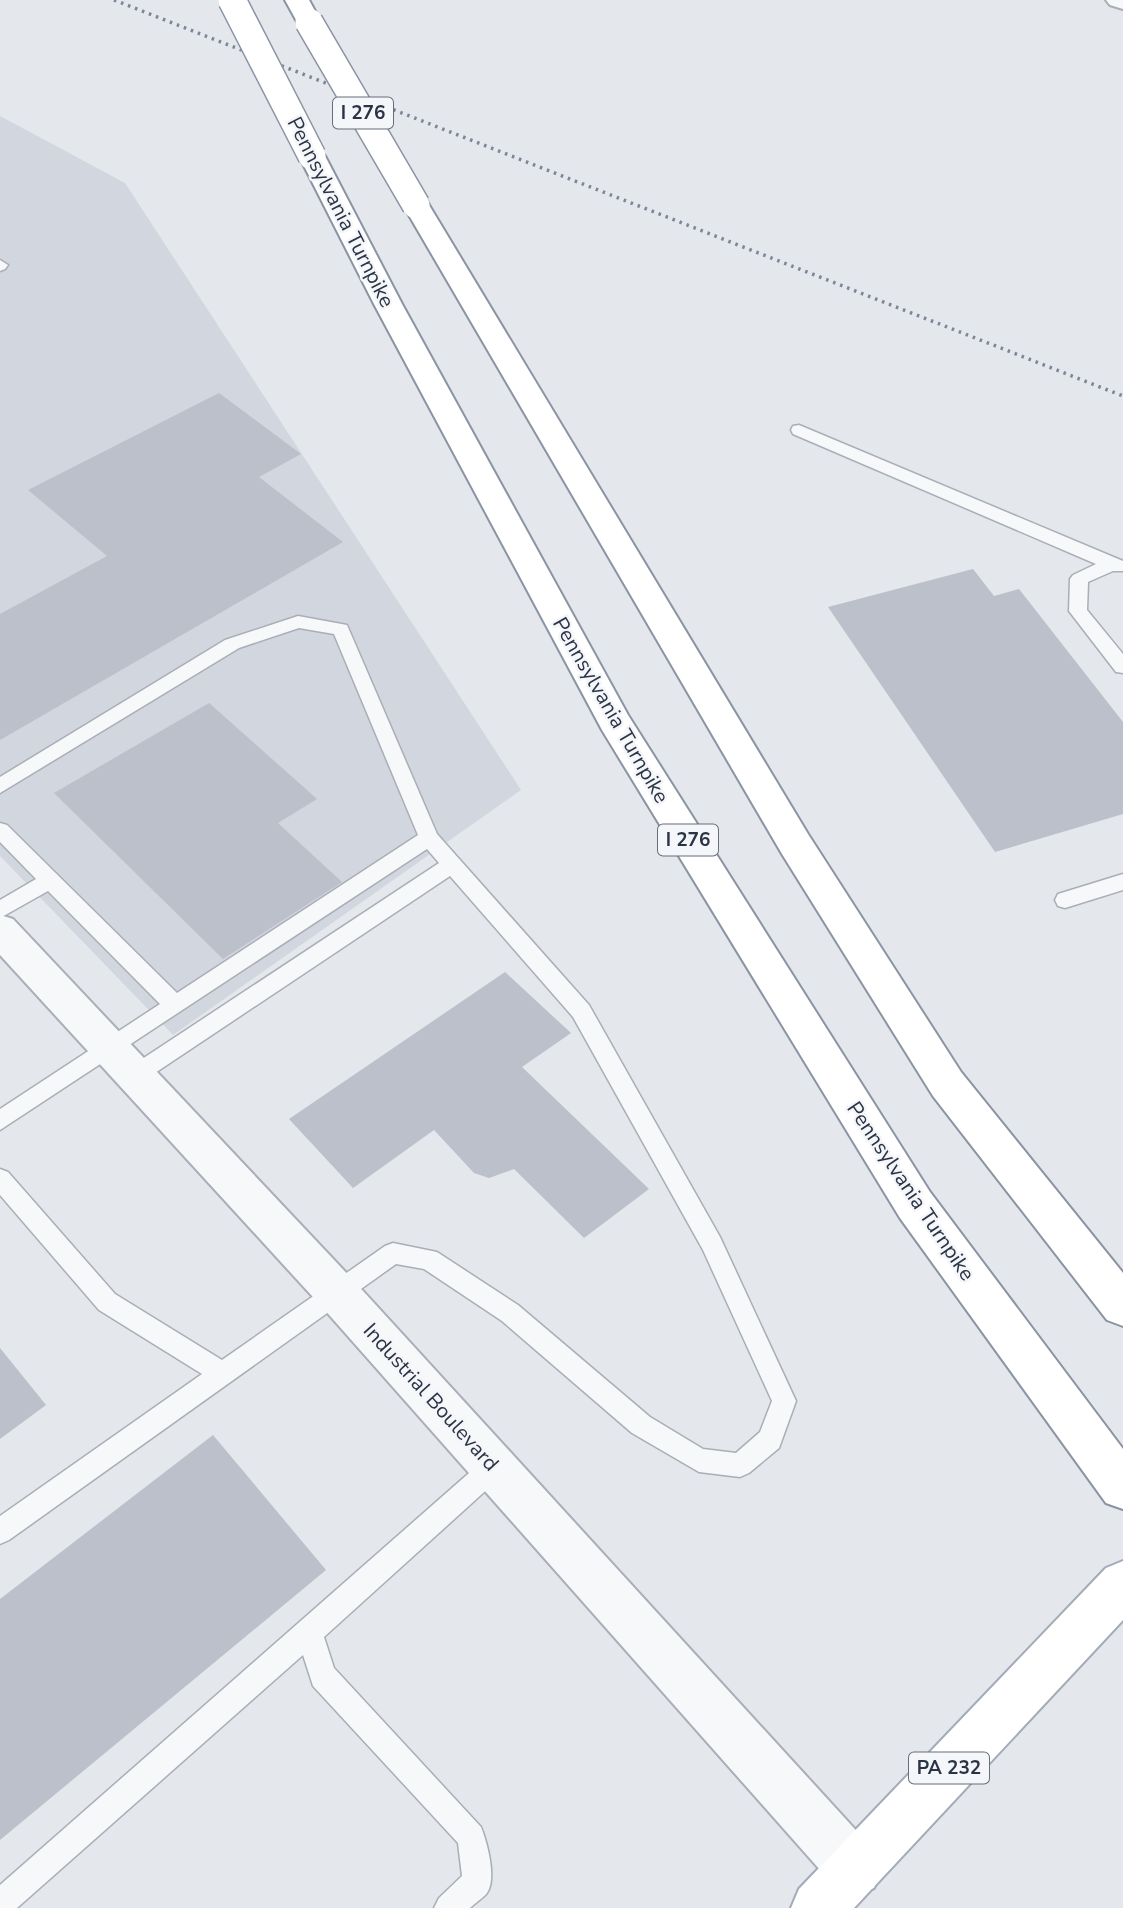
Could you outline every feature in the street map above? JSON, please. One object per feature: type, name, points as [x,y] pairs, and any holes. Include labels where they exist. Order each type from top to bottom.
[{"type":"main road","name":"Pennsylvania Turnpike","points":[[232,0],[388,304],[614,721],[915,1205],[1123,1488]]},
{"type":"main road","name":"I 276","points":[[303,11],[795,844],[947,1084],[1123,1306]]},
{"type":"main road","name":"PA 232","points":[[818,1908],[1123,1585]]},
{"type":"street","points":[[1118,0],[1123,2]]},
{"type":"street","name":"Industrial Boulevard","points":[[0,930],[338,1294],[855,1869]]},
{"type":"lane","points":[[799,430],[1118,566]]},
{"type":"lane","points":[[1118,566],[1079,579],[1078,611],[1123,667]]},
{"type":"lane","points":[[0,786],[232,644],[298,622],[341,629],[429,838],[581,1011],[712,1244],[784,1401],[770,1440],[740,1465],[699,1460],[641,1425],[510,1313],[429,1259],[393,1253],[0,1531]]},
{"type":"lane","points":[[0,830],[176,1005]]},
{"type":"lane","points":[[122,1061],[176,1005],[429,838]]},
{"type":"lane","points":[[0,1121],[122,1061],[452,864]]},
{"type":"lane","points":[[0,910],[50,880]]},
{"type":"lane","points":[[1066,900],[1123,882]]},
{"type":"lane","points":[[0,1179],[107,1302],[224,1374]]},
{"type":"lane","points":[[0,1905],[494,1467]]},
{"type":"lane","points":[[309,1632],[323,1675],[471,1837],[477,1882],[449,1908]]},
{"type":"shaded area","points":[[0,116],[125,183],[521,790],[173,1035],[0,856]]},
{"type":"building","points":[[219,393],[301,454],[259,477],[343,542],[0,740],[0,614],[107,556],[28,490]]},
{"type":"building","points":[[973,569],[994,596],[1019,589],[1123,722],[1123,814],[995,852],[828,607]]},
{"type":"building","points":[[209,703],[317,799],[278,823],[342,882],[223,959],[54,793]]},
{"type":"building","points":[[505,972],[571,1033],[522,1067],[649,1189],[584,1238],[514,1169],[489,1178],[474,1173],[434,1130],[353,1188],[289,1119]]},
{"type":"building","points":[[0,1348],[46,1405],[0,1439]]},
{"type":"building","points":[[213,1435],[326,1570],[0,1840],[0,1599]]},
{"type":"railway","points":[[114,0],[1123,396]]}]
